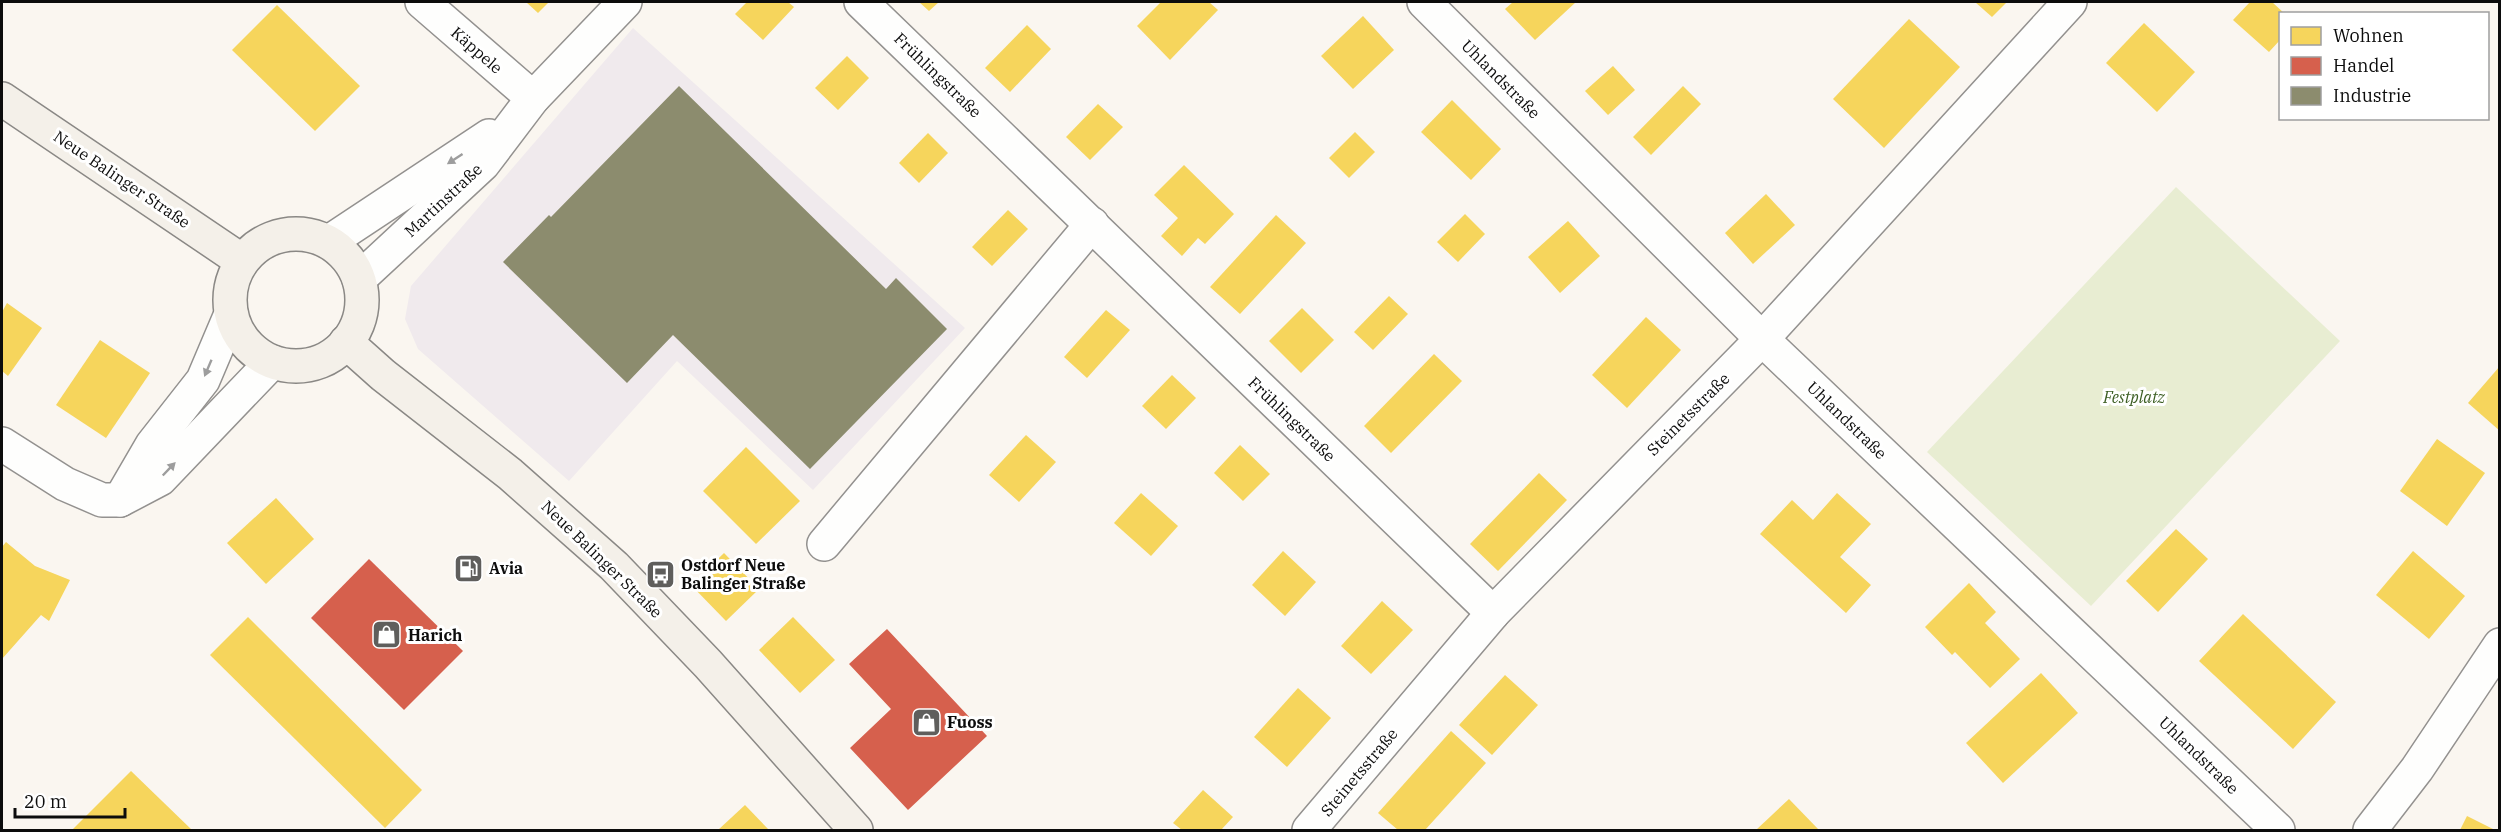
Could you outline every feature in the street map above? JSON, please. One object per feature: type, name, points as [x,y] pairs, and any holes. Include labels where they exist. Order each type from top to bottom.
[{"type":"main road","name":"Neue Balinger Straße","points":[[2,99],[242,261]]},
{"type":"main road","points":[[286,234],[314,236],[329,242],[346,257],[359,279],[362,291],[360,318],[346,342],[328,358],[304,366],[272,362],[245,343],[231,314],[231,284],[242,261],[261,243],[286,234]]},
{"type":"main road","name":"Neue Balinger Straße","points":[[346,342],[383,375],[510,474],[614,566],[708,664],[856,831]]},
{"type":"street","name":"Käppele","points":[[422,2],[526,106]]},
{"type":"street","name":"Martinstraße","points":[[359,279],[483,164],[526,106],[626,2]]},
{"type":"street","name":"Frühlingstraße","points":[[861,2],[1492,613]]},
{"type":"street","name":"Uhlandstraße","points":[[1424,2],[1762,339],[2278,831]]},
{"type":"street","name":"Steinetsstraße","points":[[1309,831],[1492,613],[1762,339],[2070,2]]},
{"type":"street","name":"Martinstraße","points":[[329,242],[526,106]]},
{"type":"street","points":[[825,544],[1092,225]]},
{"type":"street","points":[[120,500],[152,445],[203,380],[231,314]]},
{"type":"street","points":[[2,444],[65,484],[102,500],[120,500],[160,479],[272,362]]},
{"type":"street","points":[[2370,831],[2417,769],[2499,645]]},
{"type":"shaded area","points":[[633,28],[965,328],[813,490],[677,361],[569,481],[418,349],[405,319],[411,286]]},
{"type":"green space","name":"Festplatz","points":[[2176,187],[2340,341],[2091,606],[1927,452]]},
{"type":"building: Wohnen","points":[[526,2],[549,2],[538,13]]},
{"type":"building: Wohnen","points":[[747,2],[788,2],[794,7],[763,40],[735,14]]},
{"type":"building: Wohnen","points":[[919,2],[939,2],[929,11]]},
{"type":"building: Wohnen","points":[[1161,2],[1209,2],[1218,10],[1170,60],[1137,26]]},
{"type":"building: Wohnen","points":[[1513,2],[1576,2],[1535,40],[1505,9]]},
{"type":"building: Wohnen","points":[[1975,2],[2007,2],[1992,17]]},
{"type":"building: Wohnen","points":[[2250,2],[2272,2],[2283,12],[2279,12],[2279,41],[2269,52],[2233,20]]},
{"type":"building: Wohnen","points":[[277,5],[360,86],[315,131],[232,50]]},
{"type":"building: Wohnen","points":[[1363,16],[1394,50],[1353,89],[1321,56]]},
{"type":"building: Wohnen","points":[[1909,19],[1960,67],[1884,148],[1833,99]]},
{"type":"building: Wohnen","points":[[2144,23],[2195,72],[2157,112],[2106,63]]},
{"type":"building: Wohnen","points":[[1027,25],[1051,49],[1010,92],[985,68]]},
{"type":"building: Wohnen","points":[[847,56],[869,78],[838,110],[815,88]]},
{"type":"building: Wohnen","points":[[1613,66],[1635,90],[1608,115],[1585,91]]},
{"type":"building: Wohnen","points":[[1683,86],[1701,104],[1651,155],[1633,137]]},
{"type":"building: Wohnen","points":[[1452,100],[1501,149],[1471,180],[1421,132]]},
{"type":"building: Wohnen","points":[[1098,104],[1123,127],[1090,160],[1066,137]]},
{"type":"building: Wohnen","points":[[1355,132],[1375,152],[1349,178],[1329,158]]},
{"type":"building: Wohnen","points":[[928,133],[948,153],[919,183],[899,163]]},
{"type":"building: Wohnen","points":[[1184,165],[1234,214],[1205,244],[1198,238],[1182,256],[1161,236],[1178,218],[1154,195]]},
{"type":"building: Wohnen","points":[[1766,194],[1795,225],[1753,264],[1725,233]]},
{"type":"building: Wohnen","points":[[1008,210],[1028,229],[992,266],[972,247]]},
{"type":"building: Wohnen","points":[[1465,214],[1485,234],[1458,262],[1437,242]]},
{"type":"building: Wohnen","points":[[1276,215],[1306,243],[1240,314],[1210,287]]},
{"type":"building: Wohnen","points":[[1568,221],[1600,256],[1560,293],[1528,257]]},
{"type":"building: Wohnen","points":[[1389,296],[1408,314],[1373,350],[1354,332]]},
{"type":"building: Wohnen","points":[[7,303],[42,328],[8,376],[2,371],[2,312]]},
{"type":"building: Wohnen","points":[[1302,308],[1334,340],[1301,373],[1269,341]]},
{"type":"building: Wohnen","points":[[1106,310],[1130,330],[1087,378],[1064,357]]},
{"type":"building: Wohnen","points":[[1646,317],[1681,350],[1627,408],[1592,375]]},
{"type":"building: Wohnen","points":[[100,340],[150,373],[106,438],[56,405]]},
{"type":"building: Wohnen","points":[[1434,354],[1462,381],[1391,453],[1364,426]]},
{"type":"building: Wohnen","points":[[2500,366],[2500,431],[2468,403]]},
{"type":"building: Wohnen","points":[[1172,375],[1196,398],[1166,429],[1142,406]]},
{"type":"building: Wohnen","points":[[1026,435],[1056,462],[1019,502],[989,475]]},
{"type":"building: Wohnen","points":[[2437,439],[2485,473],[2447,526],[2400,491]]},
{"type":"building: Wohnen","points":[[1240,445],[1270,474],[1243,501],[1214,473]]},
{"type":"building: Wohnen","points":[[746,447],[800,501],[756,544],[703,491]]},
{"type":"building: Wohnen","points":[[1539,473],[1567,500],[1498,571],[1470,544]]},
{"type":"building: Wohnen","points":[[1141,493],[1178,526],[1151,556],[1114,523]]},
{"type":"building: Wohnen","points":[[1837,493],[1871,524],[1840,557],[1871,585],[1846,613],[1760,534],[1792,500],[1813,520]]},
{"type":"building: Wohnen","points":[[276,498],[314,539],[266,584],[227,543]]},
{"type":"building: Wohnen","points":[[2176,529],[2208,559],[2158,612],[2126,581]]},
{"type":"building: Wohnen","points":[[6,542],[35,566],[70,580],[49,621],[41,615],[2,659],[2,547]]},
{"type":"building: Wohnen","points":[[1283,551],[1316,582],[1285,616],[1252,585]]},
{"type":"building: Wohnen","points":[[2413,551],[2465,596],[2429,639],[2376,595]]},
{"type":"building: Wohnen","points":[[724,553],[759,589],[726,621],[691,585]]},
{"type":"building: Wohnen","points":[[1969,583],[1996,612],[1985,623],[2020,659],[1990,688],[1955,652],[1952,655],[1925,627]]},
{"type":"building: Wohnen","points":[[1382,601],[1413,630],[1371,674],[1341,646]]},
{"type":"building: Wohnen","points":[[2243,614],[2336,702],[2293,749],[2199,661]]},
{"type":"building: Wohnen","points":[[248,617],[422,790],[385,828],[210,655]]},
{"type":"building: Wohnen","points":[[793,617],[835,660],[800,693],[759,650]]},
{"type":"building: Wohnen","points":[[2041,673],[2078,713],[2003,783],[1966,743]]},
{"type":"building: Wohnen","points":[[1505,675],[1538,705],[1492,755],[1459,725]]},
{"type":"building: Wohnen","points":[[1298,688],[1331,718],[1287,767],[1254,737]]},
{"type":"building: Wohnen","points":[[1451,731],[1486,763],[1425,830],[1398,830],[1378,813]]},
{"type":"building: Wohnen","points":[[131,771],[192,830],[72,830]]},
{"type":"building: Wohnen","points":[[1203,790],[1233,817],[1221,830],[1182,830],[1173,823]]},
{"type":"building: Wohnen","points":[[1789,799],[1819,830],[1756,830]]},
{"type":"building: Wohnen","points":[[745,805],[769,830],[718,830]]},
{"type":"building: Wohnen","points":[[2467,816],[2495,830],[2460,830]]},
{"type":"building: Handel","name":"Harich","points":[[369,559],[463,651],[404,710],[311,618]]},
{"type":"building: Handel","name":"Fuoss","points":[[887,629],[987,736],[908,810],[850,748],[891,709],[849,664]]},
{"type":"building: Industrie","points":[[679,86],[886,289],[896,278],[947,329],[810,469],[673,335],[627,383],[503,262],[549,215],[551,217]]},
{"type":"place","name":"Avia","points":[[468,568]]},
{"type":"place","name":"Ostdorf Neue Balinger Straße","points":[[660,574]]},
{"type":"place","name":"Harich","points":[[387,635]]},
{"type":"place","name":"Fuoss","points":[[926,722]]}]
